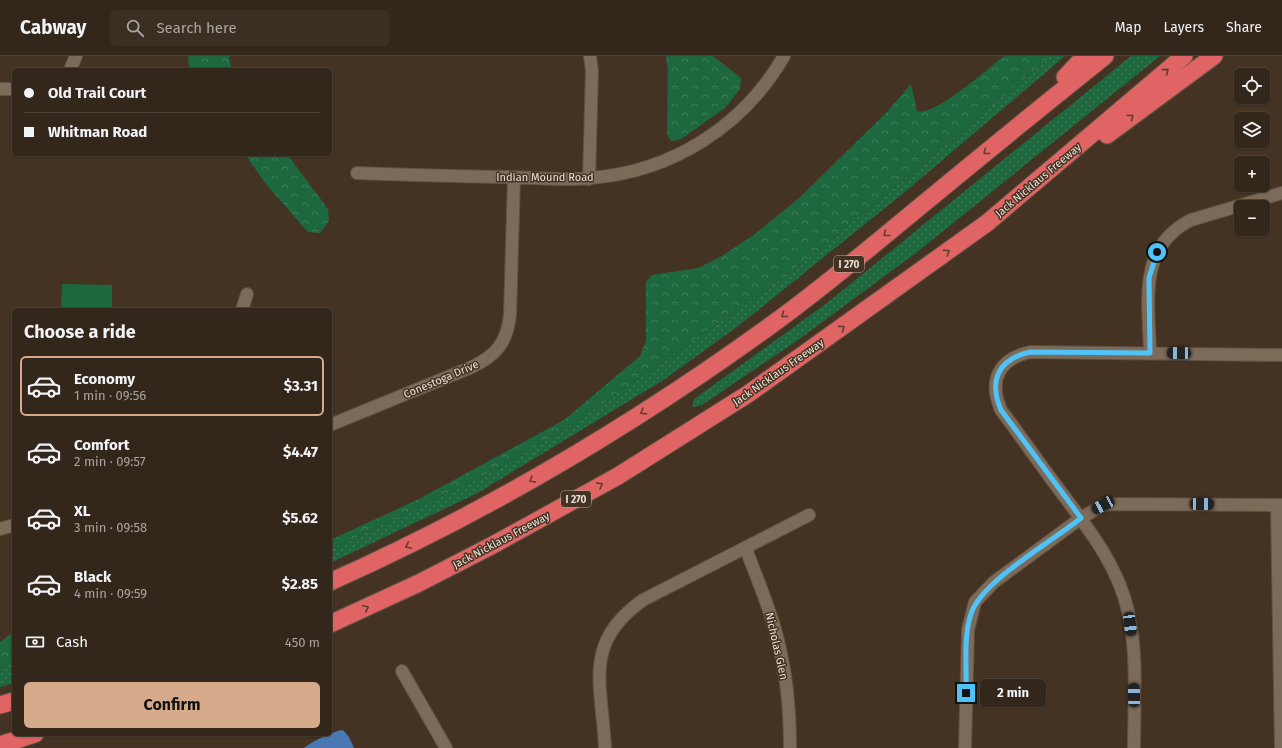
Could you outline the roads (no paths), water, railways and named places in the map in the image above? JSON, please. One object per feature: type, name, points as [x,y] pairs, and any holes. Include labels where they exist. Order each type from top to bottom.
[{"type":"highway","points":[[1016,127],[1085,56]]},
{"type":"highway","name":"I 270","points":[[332,581],[416,542],[521,486],[600,440],[676,391],[776,322],[1105,56]]},
{"type":"highway","name":"Jack Nicklaus Freeway","points":[[332,623],[419,583],[491,546],[618,476],[694,429],[787,367],[987,223],[1184,56]]},
{"type":"highway","points":[[987,223],[1214,56]]},
{"type":"highway","points":[[0,705],[12,702]]},
{"type":"highway","points":[[0,744],[28,736]]},
{"type":"street","points":[[71,68],[76,56]]},
{"type":"street","points":[[589,179],[592,71],[590,56]]},
{"type":"street","name":"Indian Mound Road","points":[[357,174],[589,179],[638,171],[683,154],[731,121],[761,90],[784,56]]},
{"type":"street","points":[[0,89],[12,89]]},
{"type":"street","name":"Conestoga Drive","points":[[332,424],[476,365],[493,354],[502,343],[508,332],[510,315],[514,177]]},
{"type":"street","points":[[1150,353],[1149,278],[1152,264],[1162,243],[1180,226],[1191,220],[1282,193]]},
{"type":"street","points":[[243,308],[247,294]]},
{"type":"street","points":[[1134,748],[1133,662],[1128,612],[1113,567],[1081,518],[1001,410],[995,394],[995,386],[1002,367],[1009,360],[1019,354],[1030,352],[1282,355]]},
{"type":"street","points":[[965,748],[968,630],[975,602],[994,582],[1081,518],[1103,505],[1112,504],[1279,505],[1281,748]]},
{"type":"street","points":[[605,748],[599,668],[601,655],[612,630],[627,612],[643,600],[746,549],[809,515]]},
{"type":"street","points":[[0,529],[12,526]]},
{"type":"street","name":"Nicholas Glen","points":[[746,549],[769,610],[778,642],[789,703],[790,748]]},
{"type":"street","points":[[402,671],[446,748]]},
{"type":"water","points":[[343,730],[349,737],[354,748],[304,748],[322,737],[332,736],[332,733]]}]
